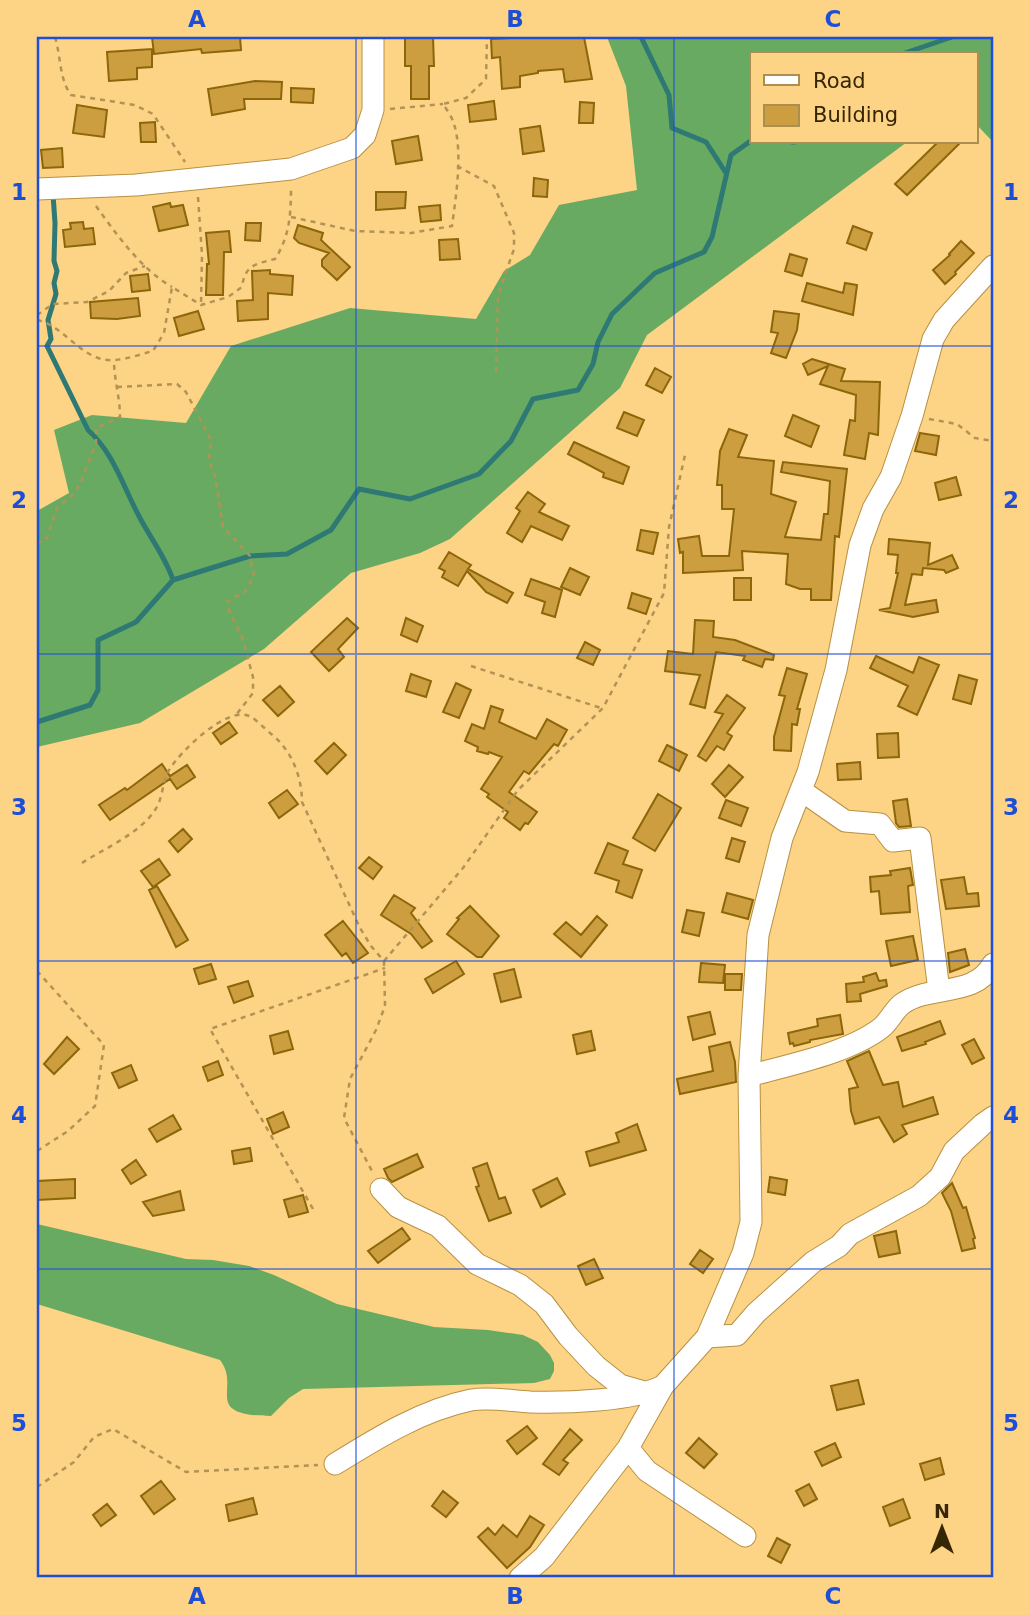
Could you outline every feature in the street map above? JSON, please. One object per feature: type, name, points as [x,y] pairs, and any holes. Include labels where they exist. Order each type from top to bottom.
[{"type":"street","points":[[37,189],[291,169],[352,148],[365,135],[373,110],[373,37]]},
{"type":"street","points":[[520,1578],[544,1557],[628,1448],[656,1390],[707,1337],[743,1253],[751,1222],[749,1076],[758,935],[782,838],[802,791],[836,670],[860,545],[873,509],[891,477],[912,416],[933,339],[944,320],[993,266]]},
{"type":"street","points":[[802,791],[845,821],[880,824],[893,841],[920,838],[939,991]]},
{"type":"street","points":[[749,1076],[801,1064],[862,1041],[883,1027],[902,1004],[939,991],[963,988],[982,978],[993,964]]},
{"type":"street","points":[[707,1337],[737,1335],[813,1262],[839,1246],[850,1234],[919,1196],[940,1177],[954,1152],[993,1117]]},
{"type":"street","points":[[381,1189],[398,1207],[438,1226],[477,1264],[520,1285],[544,1304],[568,1336],[620,1385],[656,1390]]},
{"type":"street","points":[[335,1464],[393,1429],[447,1407],[473,1400],[562,1403],[656,1390]]},
{"type":"street","points":[[628,1448],[648,1471],[745,1536]]},
{"type":"path","points":[[55,37],[60,52],[64,86],[71,95],[135,106],[153,114],[195,178],[202,228],[201,305]]},
{"type":"path","points":[[373,110],[443,104],[466,98],[486,79],[487,37]]},
{"type":"path","points":[[291,217],[355,231],[411,233],[452,226],[457,166],[454,122],[443,104]]},
{"type":"path","points":[[457,166],[494,186],[514,233],[514,249],[498,295],[496,376]]},
{"type":"path","points":[[87,187],[94,204],[109,225],[157,279],[201,305],[228,297],[242,288],[244,275],[253,265],[275,259],[283,246],[291,217],[291,169]]},
{"type":"path","points":[[37,315],[53,304],[87,302],[109,291],[126,273],[145,266]]},
{"type":"path","points":[[37,320],[49,323],[85,352],[114,360],[153,351],[164,332],[172,287]]},
{"type":"path","points":[[37,544],[47,538],[57,508],[75,494],[96,443],[96,428],[120,416],[120,396],[114,376],[114,360]]},
{"type":"path","points":[[117,387],[177,384],[186,392],[211,440],[209,460],[215,476],[223,527],[250,556],[254,576],[245,592],[228,601],[228,608],[242,637],[253,677],[253,693],[236,715]]},
{"type":"path","points":[[912,416],[957,424],[975,438],[993,441]]},
{"type":"path","points":[[384,961],[463,868],[518,790],[603,708],[664,593],[669,527],[685,455]]},
{"type":"path","points":[[471,666],[603,708]]},
{"type":"path","points":[[82,863],[134,831],[156,810],[168,771],[181,754],[217,722],[236,715],[248,716],[285,744],[302,786],[302,802],[360,928],[384,961],[385,1006],[376,1030],[350,1079],[344,1118],[381,1189]]},
{"type":"path","points":[[313,1209],[210,1030],[385,968]]},
{"type":"path","points":[[37,971],[104,1045],[95,1106],[68,1131],[37,1151]]},
{"type":"path","points":[[37,1487],[74,1461],[94,1437],[113,1429],[186,1472],[335,1464]]},
{"type":"path","points":[[135,1578],[181,1578]]},
{"type":"green space","points":[[607,37],[993,37],[993,142],[978,126],[978,52],[750,52],[750,144],[904,144],[647,335],[620,388],[450,539],[420,553],[351,573],[264,649],[140,723],[37,747],[37,511],[69,493],[54,430],[92,415],[186,423],[231,346],[350,308],[476,319],[504,271],[530,255],[559,205],[637,190],[626,86]]},
{"type":"green space","points":[[37,1224],[186,1259],[249,1266],[337,1304],[434,1327],[523,1335],[538,1342],[550,1355],[554,1371],[550,1379],[534,1383],[303,1389],[289,1398],[271,1416],[236,1411],[229,1405],[226,1370],[220,1360],[37,1304]]},
{"type":"building","points":[[152,37],[240,37],[241,50],[202,53],[201,49],[154,54]]},
{"type":"building","points":[[433,37],[434,66],[429,66],[429,99],[411,99],[411,66],[405,66],[405,38]]},
{"type":"building","points":[[584,37],[592,79],[565,82],[563,69],[538,71],[520,76],[520,87],[502,89],[500,57],[492,58],[491,39]]},
{"type":"building","points":[[152,49],[152,67],[137,68],[137,79],[109,81],[107,52]]},
{"type":"building","points":[[255,81],[282,82],[281,99],[244,99],[245,109],[212,115],[208,89]]},
{"type":"building","points":[[291,88],[314,89],[313,103],[291,102]]},
{"type":"building","points":[[494,101],[496,119],[470,122],[468,105]]},
{"type":"building","points":[[580,102],[594,103],[593,123],[579,123]]},
{"type":"building","points":[[77,105],[107,110],[104,137],[73,133]]},
{"type":"building","points":[[155,122],[156,142],[141,142],[140,123]]},
{"type":"building","points":[[540,126],[544,151],[523,154],[520,129]]},
{"type":"building","points":[[418,136],[422,160],[396,164],[392,141]]},
{"type":"building","points":[[936,144],[959,144],[907,195],[895,184]]},
{"type":"building","points":[[62,148],[63,167],[43,168],[41,150]]},
{"type":"building","points":[[534,178],[548,180],[547,197],[533,196]]},
{"type":"building","points":[[376,192],[406,192],[405,208],[376,210]]},
{"type":"building","points":[[170,203],[171,207],[183,205],[188,225],[159,231],[153,207]]},
{"type":"building","points":[[440,205],[441,220],[421,222],[419,207]]},
{"type":"building","points":[[83,222],[84,229],[93,228],[95,244],[65,247],[63,230],[71,229],[70,223]]},
{"type":"building","points":[[246,223],[261,223],[260,241],[245,240]]},
{"type":"building","points":[[298,225],[323,233],[321,240],[350,267],[337,280],[322,266],[322,260],[329,253],[299,243],[294,238]]},
{"type":"building","points":[[853,226],[872,233],[866,250],[847,243]]},
{"type":"building","points":[[229,231],[231,252],[224,252],[223,295],[206,295],[209,264],[206,233]]},
{"type":"building","points":[[458,239],[460,259],[440,260],[439,240]]},
{"type":"building","points":[[961,241],[974,253],[945,284],[933,270]]},
{"type":"building","points":[[790,254],[807,259],[802,276],[785,271]]},
{"type":"building","points":[[270,270],[270,274],[293,276],[292,295],[268,293],[268,319],[238,321],[237,301],[253,300],[252,271]]},
{"type":"building","points":[[148,274],[150,290],[132,292],[130,276]]},
{"type":"building","points":[[807,283],[843,293],[845,283],[857,285],[853,315],[802,301]]},
{"type":"building","points":[[138,298],[140,316],[91,318],[90,302]]},
{"type":"building","points":[[198,311],[204,329],[179,336],[174,318]]},
{"type":"building","points":[[774,311],[799,314],[797,330],[786,358],[771,353],[778,333],[771,332]]},
{"type":"building","points":[[812,359],[845,369],[841,381],[880,382],[878,435],[869,433],[865,459],[844,455],[850,420],[855,421],[856,395],[820,384],[828,366],[808,375],[803,364]]},
{"type":"building","points":[[655,368],[671,377],[662,393],[646,385]]},
{"type":"building","points":[[624,412],[644,420],[637,436],[617,428]]},
{"type":"building","points":[[793,415],[819,426],[811,447],[785,436]]},
{"type":"building","points":[[729,429],[747,435],[738,457],[774,461],[771,494],[796,502],[785,537],[821,540],[824,514],[828,514],[830,481],[781,472],[783,462],[847,469],[839,537],[835,536],[831,600],[811,600],[811,589],[800,589],[786,584],[788,554],[742,551],[743,570],[683,573],[683,552],[680,553],[678,539],[699,536],[702,556],[729,556],[734,509],[722,509],[722,485],[717,485],[720,451]]},
{"type":"building","points":[[920,433],[939,436],[936,455],[915,451]]},
{"type":"building","points":[[574,442],[629,467],[623,484],[603,477],[604,473],[568,454]]},
{"type":"building","points":[[956,477],[961,495],[939,500],[935,483]]},
{"type":"building","points":[[528,492],[545,504],[539,512],[569,526],[562,540],[531,526],[522,542],[507,533],[520,511],[516,508]]},
{"type":"building","points":[[641,530],[658,533],[653,554],[637,550]]},
{"type":"building","points":[[889,539],[930,543],[928,565],[952,555],[958,568],[946,573],[944,570],[923,568],[922,575],[912,574],[905,605],[936,600],[938,612],[913,617],[879,610],[890,608],[898,573],[898,555],[888,554]]},
{"type":"building","points":[[449,552],[471,565],[468,569],[513,593],[507,603],[486,592],[467,571],[458,586],[442,577],[445,571],[439,568]]},
{"type":"building","points":[[570,568],[589,577],[580,595],[561,587]]},
{"type":"building","points":[[734,578],[751,578],[751,600],[734,600]]},
{"type":"building","points":[[531,579],[562,590],[555,617],[542,613],[545,602],[525,595]]},
{"type":"building","points":[[632,593],[651,599],[646,614],[628,608]]},
{"type":"building","points":[[347,618],[358,628],[338,649],[344,657],[329,671],[311,652]]},
{"type":"building","points":[[406,618],[423,626],[417,642],[401,635]]},
{"type":"building","points":[[695,620],[714,621],[713,637],[735,640],[774,655],[773,660],[765,659],[762,667],[743,660],[745,656],[716,652],[705,708],[690,704],[700,675],[665,671],[668,651],[693,654]]},
{"type":"building","points":[[585,642],[600,650],[593,665],[577,658]]},
{"type":"building","points":[[876,656],[913,673],[919,657],[939,665],[917,715],[898,706],[908,686],[870,668]]},
{"type":"building","points":[[787,668],[807,674],[797,709],[800,709],[797,725],[792,724],[791,751],[774,750],[774,737],[785,696],[779,695]]},
{"type":"building","points":[[411,674],[431,681],[426,697],[406,691]]},
{"type":"building","points":[[959,675],[977,680],[971,704],[953,699]]},
{"type":"building","points":[[456,683],[471,690],[459,718],[443,712]]},
{"type":"building","points":[[280,686],[294,702],[278,716],[263,700]]},
{"type":"building","points":[[727,695],[745,708],[727,733],[732,736],[724,750],[717,746],[706,761],[698,756],[723,714],[715,712]]},
{"type":"building","points":[[491,706],[503,710],[499,722],[536,739],[547,719],[567,730],[558,746],[554,744],[529,774],[524,771],[509,792],[537,812],[520,830],[504,818],[508,812],[487,797],[489,794],[481,789],[502,757],[477,751],[478,747],[465,741],[472,724],[484,729]]},
{"type":"building","points":[[229,722],[237,733],[221,744],[213,733]]},
{"type":"building","points":[[898,733],[899,757],[878,758],[877,734]]},
{"type":"building","points":[[334,743],[346,755],[327,774],[315,761]]},
{"type":"building","points":[[667,745],[687,755],[679,771],[659,761]]},
{"type":"building","points":[[860,762],[861,779],[838,780],[837,764]]},
{"type":"building","points":[[162,764],[170,776],[187,765],[195,777],[177,789],[170,779],[110,820],[99,805],[125,788],[127,790]]},
{"type":"building","points":[[729,765],[743,777],[725,797],[712,784]]},
{"type":"building","points":[[287,790],[298,804],[279,818],[269,803]]},
{"type":"building","points":[[658,794],[681,808],[655,851],[633,838]]},
{"type":"building","points":[[907,799],[911,826],[899,827],[893,801]]},
{"type":"building","points":[[726,800],[748,808],[741,826],[719,818]]},
{"type":"building","points":[[183,829],[192,839],[178,852],[169,841]]},
{"type":"building","points":[[732,838],[745,842],[739,862],[726,858]]},
{"type":"building","points":[[608,843],[628,851],[623,864],[642,870],[632,898],[616,892],[619,881],[595,873]]},
{"type":"building","points":[[369,857],[382,867],[373,879],[359,868]]},
{"type":"building","points":[[159,859],[170,875],[153,887],[141,871]]},
{"type":"building","points":[[910,868],[913,885],[908,886],[910,912],[881,914],[879,891],[871,892],[870,877],[891,875],[890,871]]},
{"type":"building","points":[[964,877],[967,894],[978,893],[979,906],[946,909],[941,880]]},
{"type":"building","points":[[157,886],[188,940],[176,947],[149,890]]},
{"type":"building","points":[[727,893],[753,900],[748,919],[722,912]]},
{"type":"building","points":[[394,895],[415,908],[411,913],[432,941],[422,948],[411,934],[381,915]]},
{"type":"building","points":[[470,906],[499,936],[482,957],[477,957],[447,934],[459,919],[457,918]]},
{"type":"building","points":[[687,910],[704,913],[699,936],[682,932]]},
{"type":"building","points":[[597,916],[607,925],[581,957],[554,934],[566,922],[581,935]]},
{"type":"building","points":[[343,921],[368,953],[353,963],[346,953],[342,956],[325,935]]},
{"type":"building","points":[[913,936],[918,960],[891,966],[886,941]]},
{"type":"building","points":[[965,949],[969,965],[950,972],[948,953]]},
{"type":"building","points":[[456,961],[464,974],[433,993],[425,979]]},
{"type":"building","points":[[701,963],[725,965],[723,983],[699,982]]},
{"type":"building","points":[[211,964],[216,979],[199,984],[194,969]]},
{"type":"building","points":[[514,969],[521,997],[501,1002],[494,974]]},
{"type":"building","points":[[876,973],[879,981],[886,980],[887,986],[860,994],[861,1001],[847,1002],[846,984],[864,982],[863,977]]},
{"type":"building","points":[[725,974],[742,974],[741,990],[725,990]]},
{"type":"building","points":[[248,981],[253,996],[234,1003],[228,987]]},
{"type":"building","points":[[710,1012],[715,1034],[693,1040],[688,1017]]},
{"type":"building","points":[[840,1015],[843,1034],[794,1046],[793,1043],[790,1044],[788,1033],[818,1026],[817,1019]]},
{"type":"building","points":[[940,1021],[945,1034],[925,1042],[926,1044],[902,1051],[897,1037]]},
{"type":"building","points":[[288,1031],[293,1049],[274,1054],[270,1036]]},
{"type":"building","points":[[591,1031],[595,1050],[577,1054],[573,1035]]},
{"type":"building","points":[[67,1037],[79,1049],[54,1074],[44,1064]]},
{"type":"building","points":[[974,1039],[984,1058],[972,1064],[962,1045]]},
{"type":"building","points":[[730,1042],[736,1082],[680,1094],[677,1079],[713,1071],[709,1047]]},
{"type":"building","points":[[869,1051],[883,1085],[898,1082],[903,1107],[933,1097],[938,1114],[902,1125],[907,1134],[894,1142],[879,1117],[855,1124],[851,1111],[849,1089],[858,1087],[847,1061]]},
{"type":"building","points":[[218,1061],[223,1075],[208,1081],[203,1067]]},
{"type":"building","points":[[131,1065],[137,1080],[119,1088],[112,1073]]},
{"type":"building","points":[[283,1112],[289,1127],[273,1134],[267,1119]]},
{"type":"building","points":[[173,1115],[181,1129],[157,1142],[149,1129]]},
{"type":"building","points":[[637,1124],[646,1150],[590,1166],[586,1152],[619,1142],[616,1133]]},
{"type":"building","points":[[250,1148],[252,1161],[234,1164],[232,1151]]},
{"type":"building","points":[[417,1154],[423,1167],[392,1182],[388,1178],[384,1169]]},
{"type":"building","points":[[136,1160],[146,1175],[131,1184],[122,1170]]},
{"type":"building","points":[[487,1163],[499,1199],[505,1197],[511,1213],[489,1221],[476,1187],[479,1186],[473,1168]]},
{"type":"building","points":[[770,1177],[787,1180],[785,1195],[768,1192]]},
{"type":"building","points":[[557,1178],[565,1194],[541,1207],[533,1190]]},
{"type":"building","points":[[75,1179],[75,1198],[37,1200],[37,1181]]},
{"type":"building","points":[[952,1183],[963,1208],[966,1207],[975,1238],[975,1248],[962,1251],[951,1211],[942,1193]]},
{"type":"building","points":[[180,1191],[184,1210],[153,1216],[143,1202]]},
{"type":"building","points":[[303,1195],[308,1212],[289,1217],[284,1200]]},
{"type":"building","points":[[402,1228],[410,1239],[378,1263],[368,1251]]},
{"type":"building","points":[[896,1231],[900,1253],[879,1257],[874,1236]]},
{"type":"building","points":[[700,1250],[713,1259],[703,1273],[690,1264]]},
{"type":"building","points":[[594,1259],[603,1278],[586,1285],[578,1266]]},
{"type":"building","points":[[858,1380],[864,1404],[837,1410],[831,1386]]},
{"type":"building","points":[[527,1426],[537,1438],[517,1454],[507,1441]]},
{"type":"building","points":[[570,1429],[582,1440],[563,1460],[568,1463],[559,1475],[543,1464]]},
{"type":"building","points":[[699,1438],[717,1454],[704,1468],[686,1453]]},
{"type":"building","points":[[835,1443],[841,1457],[822,1466],[815,1452]]},
{"type":"building","points":[[940,1458],[944,1474],[925,1480],[920,1464]]},
{"type":"building","points":[[161,1481],[175,1499],[154,1514],[141,1496]]},
{"type":"building","points":[[809,1484],[817,1499],[804,1506],[796,1491]]},
{"type":"building","points":[[443,1491],[458,1503],[446,1517],[432,1506]]},
{"type":"building","points":[[253,1498],[257,1514],[229,1521],[226,1505]]},
{"type":"building","points":[[903,1499],[910,1518],[890,1526],[883,1507]]},
{"type":"building","points":[[107,1504],[116,1515],[101,1526],[93,1515]]},
{"type":"building","points":[[530,1516],[544,1525],[530,1547],[507,1568],[478,1537],[488,1528],[495,1535],[503,1525],[517,1537]]},
{"type":"building","points":[[777,1538],[790,1545],[781,1563],[768,1556]]},
{"type":"waterway","points":[[641,37],[669,95],[672,128],[706,142],[726,173]]},
{"type":"waterway","points":[[908,52],[952,37]]},
{"type":"waterway","points":[[37,722],[90,705],[98,690],[98,640],[136,622],[173,580],[250,556],[287,554],[331,530],[359,489],[410,499],[479,474],[511,441],[533,399],[578,390],[593,364],[598,342],[612,314],[655,273],[704,252],[712,237],[731,155],[750,141]]},
{"type":"waterway","points":[[53,194],[54,261],[57,271],[54,283],[56,294],[48,320],[51,339],[47,346],[88,430],[112,460],[173,580]]}]
